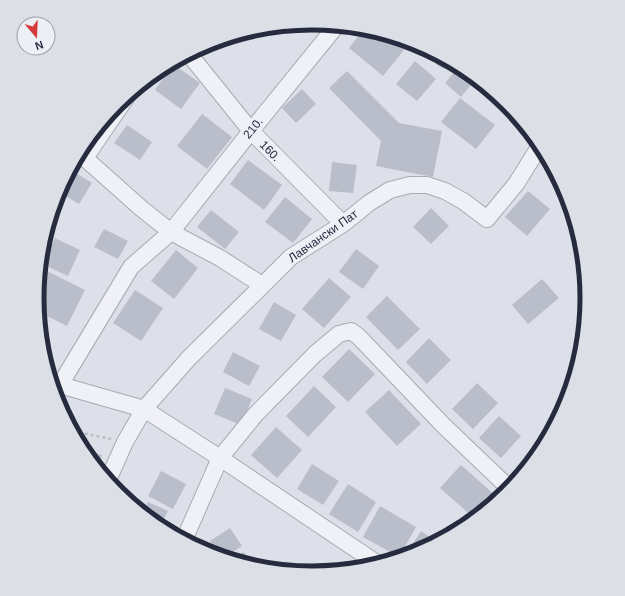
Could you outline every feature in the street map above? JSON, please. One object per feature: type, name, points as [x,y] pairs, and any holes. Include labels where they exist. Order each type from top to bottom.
[{"type":"street","name":"210.","points":[[58,380],[131,267],[171,232],[250,131],[332,31]]},
{"type":"street","name":"160.","points":[[193,59],[250,131],[343,224]]},
{"type":"street","name":"Лавчански Пат","points":[[111,474],[125,442],[144,409],[189,358],[291,257],[343,224],[369,203],[390,190],[410,185],[427,185],[445,191],[464,201],[487,219],[516,184],[536,151]]},
{"type":"street","points":[[84,158],[142,209],[171,232],[220,258],[262,285]]},
{"type":"street","points":[[187,534],[220,458],[255,415],[315,354],[339,334],[351,331],[359,336],[443,425],[505,484]]},
{"type":"street","points":[[59,384],[144,409],[371,560]]},
{"type":"path","points":[[80,432],[125,442]]},
{"type":"building","points":[[360,34],[395,43],[404,50],[383,76],[349,48]]},
{"type":"building","points":[[415,61],[436,79],[417,101],[396,84]]},
{"type":"building","points":[[177,67],[200,83],[181,109],[155,90],[166,74]]},
{"type":"building","points":[[347,71],[399,123],[442,131],[433,177],[376,166],[381,141],[329,88]]},
{"type":"building","points":[[455,71],[473,83],[461,97],[445,83]]},
{"type":"building","points":[[302,89],[316,104],[296,123],[282,108]]},
{"type":"building","points":[[460,98],[495,125],[476,149],[441,122]]},
{"type":"building","points":[[202,114],[232,137],[207,169],[177,146]]},
{"type":"building","points":[[127,125],[152,142],[140,160],[114,143]]},
{"type":"building","points":[[248,160],[282,185],[264,210],[230,184]]},
{"type":"building","points":[[332,162],[357,165],[353,193],[329,191]]},
{"type":"building","points":[[75,173],[92,183],[79,204],[65,195]]},
{"type":"building","points":[[528,191],[550,209],[527,236],[505,217]]},
{"type":"building","points":[[285,197],[312,219],[293,243],[265,222]]},
{"type":"building","points":[[431,208],[449,226],[431,244],[413,227]]},
{"type":"building","points":[[211,210],[239,232],[225,249],[197,227]]},
{"type":"building","points":[[104,229],[128,241],[118,259],[94,247]]},
{"type":"building","points":[[55,238],[80,250],[68,276],[47,266],[49,249]]},
{"type":"building","points":[[356,249],[379,266],[363,289],[339,272]]},
{"type":"building","points":[[176,250],[198,268],[174,299],[151,281]]},
{"type":"building","points":[[47,271],[85,290],[67,326],[45,315],[44,298]]},
{"type":"building","points":[[329,278],[351,297],[324,328],[302,309]]},
{"type":"building","points":[[542,279],[559,298],[528,324],[512,305]]},
{"type":"building","points":[[135,290],[163,308],[141,341],[113,323]]},
{"type":"building","points":[[387,296],[420,329],[398,350],[366,317]]},
{"type":"building","points":[[274,302],[296,315],[281,341],[259,329]]},
{"type":"building","points":[[429,338],[451,360],[427,384],[406,362]]},
{"type":"building","points":[[349,349],[375,374],[348,402],[322,377]]},
{"type":"building","points":[[233,352],[260,366],[249,386],[223,372]]},
{"type":"building","points":[[477,383],[498,403],[473,429],[452,409]]},
{"type":"building","points":[[314,386],[336,407],[308,437],[286,416]]},
{"type":"building","points":[[225,388],[252,399],[241,425],[214,414]]},
{"type":"building","points":[[389,390],[421,424],[397,446],[365,412]]},
{"type":"building","points":[[499,416],[521,436],[501,458],[479,438]]},
{"type":"building","points":[[276,427],[302,450],[277,478],[251,455]]},
{"type":"building","points":[[94,452],[102,455],[100,461]]},
{"type":"building","points":[[312,464],[339,481],[323,505],[297,489]]},
{"type":"building","points":[[461,465],[494,495],[470,515],[440,488]]},
{"type":"building","points":[[161,471],[186,484],[173,509],[148,496]]},
{"type":"building","points":[[348,484],[376,502],[358,532],[329,514]]},
{"type":"building","points":[[148,502],[168,511],[163,520],[145,508]]},
{"type":"building","points":[[380,506],[416,527],[403,551],[393,554],[363,537]]},
{"type":"building","points":[[230,528],[242,546],[231,553],[214,547],[210,541]]},
{"type":"building","points":[[421,531],[431,538],[415,546],[410,548]]},
{"type":"building","points":[[243,552],[250,559],[243,557],[239,556]]}]
